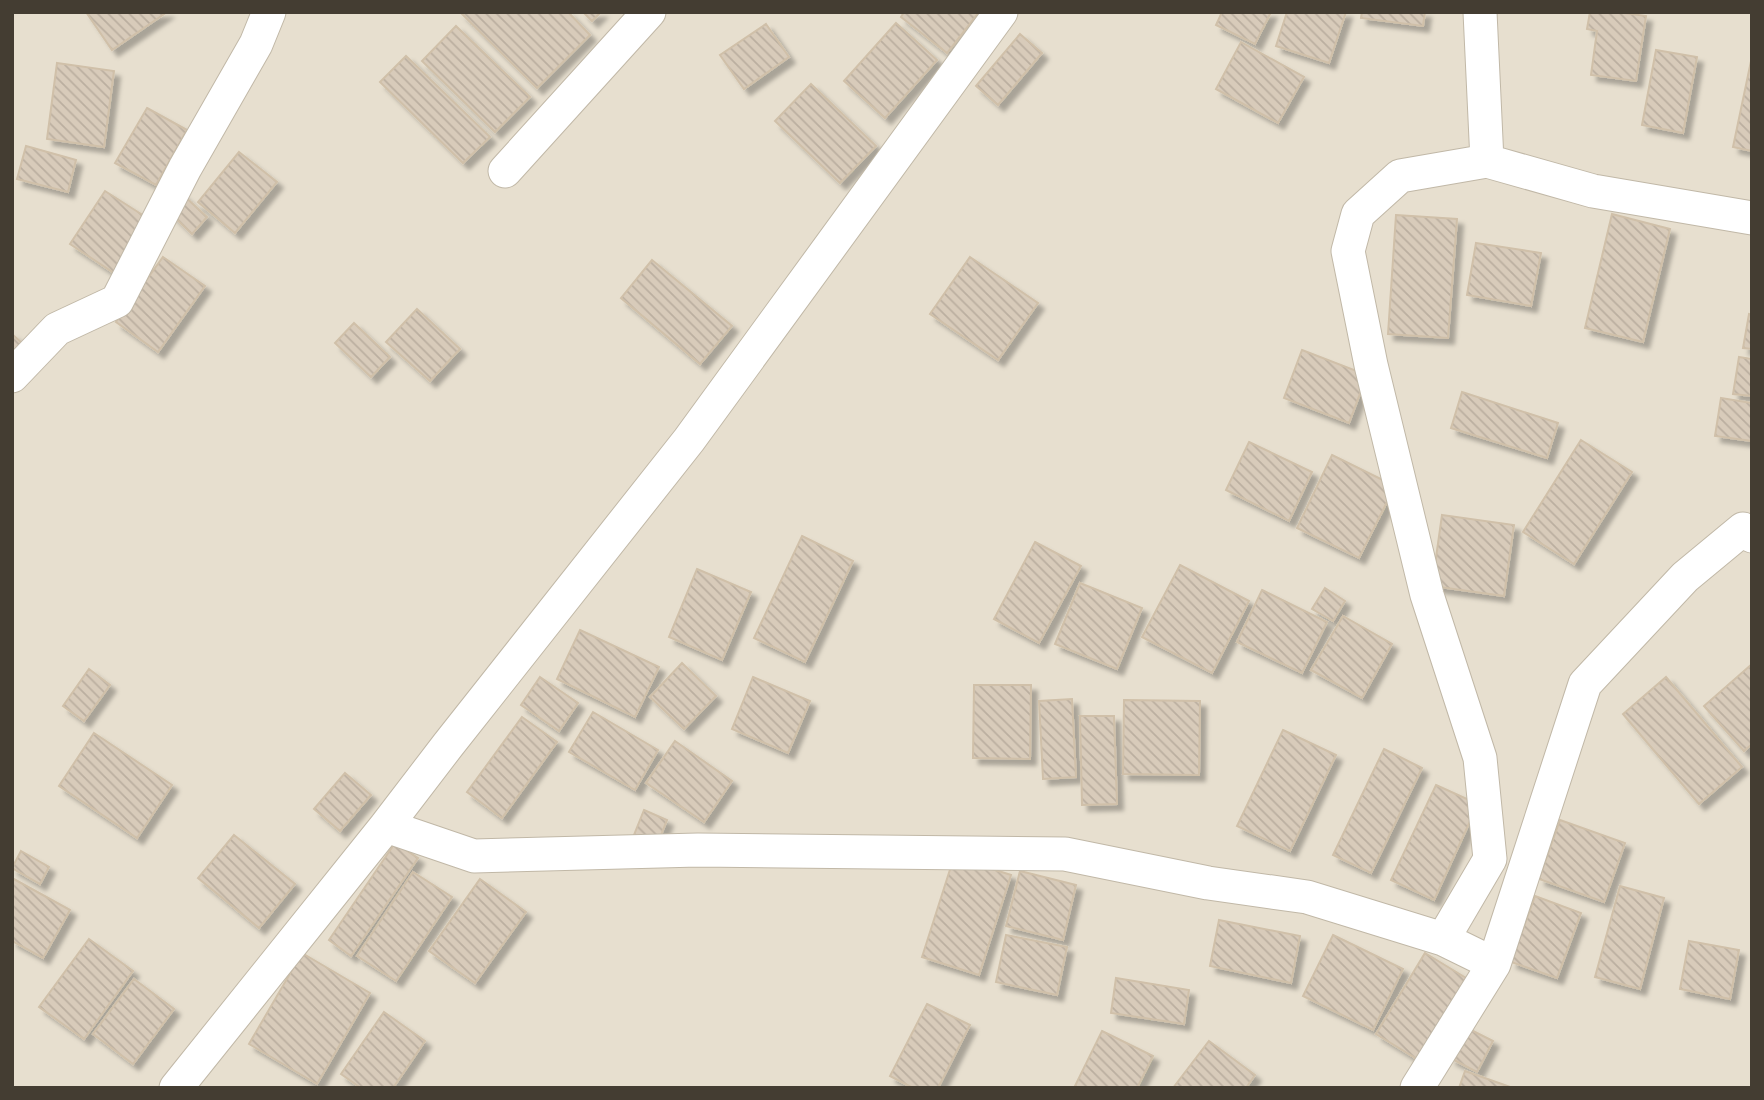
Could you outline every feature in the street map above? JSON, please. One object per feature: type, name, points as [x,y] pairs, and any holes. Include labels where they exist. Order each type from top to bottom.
[{"type":"street","points":[[12,376],[57,329],[117,301],[185,168],[256,44],[269,12]]},
{"type":"street","points":[[505,171],[649,12]]},
{"type":"street","points":[[176,1088],[689,440],[1001,12]]},
{"type":"street","points":[[1480,12],[1487,161]]},
{"type":"street","points":[[1443,939],[1490,859],[1480,758],[1427,595],[1371,365],[1348,251],[1358,214],[1401,176],[1487,161],[1592,191],[1752,218]]},
{"type":"street","points":[[1418,1088],[1494,964],[1585,684],[1685,577],[1743,529],[1752,536]]},
{"type":"street","points":[[386,826],[474,856],[698,850],[1065,854],[1208,883],[1307,897],[1443,939],[1494,964]]},
{"type":"shaded area","points":[[12,12],[1752,12],[1752,1088],[12,1088]]},
{"type":"building","points":[[86,12],[167,12],[112,50]]},
{"type":"building","points":[[568,12],[590,35],[537,88],[461,13]]},
{"type":"building","points":[[583,12],[601,12],[592,21]]},
{"type":"building","points":[[904,12],[979,12],[947,53],[901,17]]},
{"type":"building","points":[[1222,12],[1271,12],[1255,44],[1216,25]]},
{"type":"building","points":[[1287,12],[1346,12],[1329,63],[1276,46]]},
{"type":"building","points":[[1362,12],[1425,12],[1423,26],[1361,18]]},
{"type":"building","points":[[1590,12],[1646,16],[1636,81],[1591,75],[1597,31],[1587,29]]},
{"type":"building","points":[[896,23],[937,60],[885,118],[844,81]]},
{"type":"building","points":[[766,24],[789,57],[744,89],[720,55]]},
{"type":"building","points":[[456,26],[530,97],[495,132],[422,61]]},
{"type":"building","points":[[1020,34],[1042,53],[998,105],[976,86]]},
{"type":"building","points":[[1241,42],[1304,77],[1278,123],[1216,89]]},
{"type":"building","points":[[1656,50],[1697,57],[1683,133],[1642,125]]},
{"type":"building","points":[[406,56],[490,137],[463,163],[380,82]]},
{"type":"building","points":[[1752,61],[1752,151],[1733,147]]},
{"type":"building","points":[[57,63],[114,71],[104,147],[47,139]]},
{"type":"building","points":[[811,84],[876,146],[840,183],[775,121]]},
{"type":"building","points":[[147,108],[187,130],[156,185],[115,163]]},
{"type":"building","points":[[26,146],[76,160],[68,192],[17,179]]},
{"type":"building","points":[[239,152],[277,182],[235,233],[198,202]]},
{"type":"building","points":[[105,191],[152,221],[117,275],[70,244]]},
{"type":"building","points":[[181,193],[207,217],[192,234],[166,209]]},
{"type":"building","points":[[1612,214],[1670,229],[1643,342],[1585,328]]},
{"type":"building","points":[[1396,215],[1457,219],[1448,338],[1388,334]]},
{"type":"building","points":[[1476,243],[1541,253],[1531,306],[1467,295]]},
{"type":"building","points":[[163,257],[205,286],[158,352],[116,322]]},
{"type":"building","points":[[970,257],[1038,303],[998,360],[930,314]]},
{"type":"building","points":[[652,260],[732,326],[700,364],[621,298]]},
{"type":"building","points":[[417,309],[460,349],[430,381],[386,342]]},
{"type":"building","points":[[1749,314],[1752,315],[1752,349],[1743,348]]},
{"type":"building","points":[[354,323],[390,357],[371,377],[335,343]]},
{"type":"building","points":[[12,334],[22,343],[12,354]]},
{"type":"building","points":[[1302,350],[1367,375],[1349,423],[1284,398]]},
{"type":"building","points":[[1739,357],[1752,359],[1752,396],[1733,394]]},
{"type":"building","points":[[1462,392],[1558,423],[1547,458],[1451,428]]},
{"type":"building","points":[[1721,398],[1752,403],[1752,441],[1715,436]]},
{"type":"building","points":[[1581,440],[1632,472],[1574,564],[1523,532]]},
{"type":"building","points":[[1249,442],[1312,472],[1289,521],[1226,490]]},
{"type":"building","points":[[1332,455],[1395,486],[1359,558],[1297,528]]},
{"type":"building","points":[[1442,515],[1514,525],[1504,596],[1432,586]]},
{"type":"building","points":[[802,536],[853,561],[805,662],[754,638]]},
{"type":"building","points":[[1035,542],[1081,566],[1039,643],[994,619]]},
{"type":"building","points":[[1180,565],[1249,601],[1212,673],[1142,637]]},
{"type":"building","points":[[697,569],[751,592],[722,660],[669,637]]},
{"type":"building","points":[[1080,583],[1142,608],[1117,669],[1055,644]]},
{"type":"building","points":[[1325,588],[1345,601],[1333,621],[1312,609]]},
{"type":"building","points":[[1262,590],[1327,622],[1302,673],[1237,642]]},
{"type":"building","points":[[1343,616],[1392,644],[1362,698],[1311,670]]},
{"type":"building","points":[[580,630],[659,667],[635,717],[557,679]]},
{"type":"building","points":[[682,663],[716,696],[684,729],[650,697]]},
{"type":"building","points":[[1752,664],[1752,744],[1744,751],[1704,706]]},
{"type":"building","points":[[89,669],[110,685],[84,721],[63,706]]},
{"type":"building","points":[[540,677],[578,703],[559,731],[521,705]]},
{"type":"building","points":[[753,677],[810,701],[788,753],[732,729]]},
{"type":"building","points":[[1666,677],[1742,767],[1699,804],[1623,714]]},
{"type":"building","points":[[974,685],[1031,685],[1030,759],[973,758]]},
{"type":"building","points":[[1072,699],[1076,777],[1043,779],[1039,701]]},
{"type":"building","points":[[1124,700],[1200,701],[1199,775],[1123,774]]},
{"type":"building","points":[[593,712],[658,750],[635,790],[569,752]]},
{"type":"building","points":[[1080,716],[1114,716],[1117,804],[1082,805]]},
{"type":"building","points":[[522,717],[557,742],[502,818],[467,792]]},
{"type":"building","points":[[1283,730],[1336,755],[1290,851],[1237,826]]},
{"type":"building","points":[[94,733],[172,785],[137,838],[59,786]]},
{"type":"building","points":[[675,741],[732,781],[704,822],[646,783]]},
{"type":"building","points":[[1384,749],[1422,768],[1371,873],[1333,855]]},
{"type":"building","points":[[345,773],[371,795],[340,831],[314,809]]},
{"type":"building","points":[[1436,785],[1478,804],[1434,900],[1391,880]]},
{"type":"building","points":[[644,810],[667,820],[657,845],[634,835]]},
{"type":"building","points":[[1560,820],[1625,843],[1604,902],[1539,879]]},
{"type":"building","points":[[234,835],[295,884],[259,928],[198,878]]},
{"type":"building","points":[[395,843],[418,858],[351,956],[329,940]]},
{"type":"building","points":[[21,851],[49,867],[40,884],[12,868]]},
{"type":"building","points":[[954,857],[1011,875],[979,975],[922,957]]},
{"type":"building","points":[[1020,871],[1076,885],[1063,940],[1006,926]]},
{"type":"building","points":[[413,872],[452,897],[396,981],[357,956]]},
{"type":"building","points":[[12,878],[70,910],[43,958],[12,941]]},
{"type":"building","points":[[480,879],[526,912],[475,983],[429,951]]},
{"type":"building","points":[[1620,886],[1664,898],[1640,989],[1595,977]]},
{"type":"building","points":[[1535,896],[1581,913],[1557,978],[1511,962]]},
{"type":"building","points":[[1219,920],[1300,936],[1291,983],[1210,966]]},
{"type":"building","points":[[1006,935],[1067,947],[1057,995],[996,982]]},
{"type":"building","points":[[1333,935],[1403,969],[1373,1030],[1303,996]]},
{"type":"building","points":[[89,939],[133,971],[84,1039],[39,1007]]},
{"type":"building","points":[[1689,941],[1739,950],[1730,999],[1680,989]]},
{"type":"building","points":[[302,953],[370,993],[317,1084],[249,1044]]},
{"type":"building","points":[[1425,953],[1471,981],[1422,1062],[1376,1034]]},
{"type":"building","points":[[1116,978],[1189,990],[1184,1024],[1111,1013]]},
{"type":"building","points":[[134,979],[174,1009],[133,1064],[93,1034]]},
{"type":"building","points":[[927,1004],[970,1025],[938,1088],[913,1088],[890,1076]]},
{"type":"building","points":[[384,1012],[425,1041],[393,1088],[361,1088],[341,1074]]},
{"type":"building","points":[[1465,1027],[1493,1041],[1477,1072],[1450,1058]]},
{"type":"building","points":[[1102,1031],[1153,1056],[1137,1088],[1074,1088]]},
{"type":"building","points":[[1209,1041],[1255,1075],[1246,1088],[1173,1088]]},
{"type":"building","points":[[1465,1071],[1513,1088],[1459,1088]]}]
